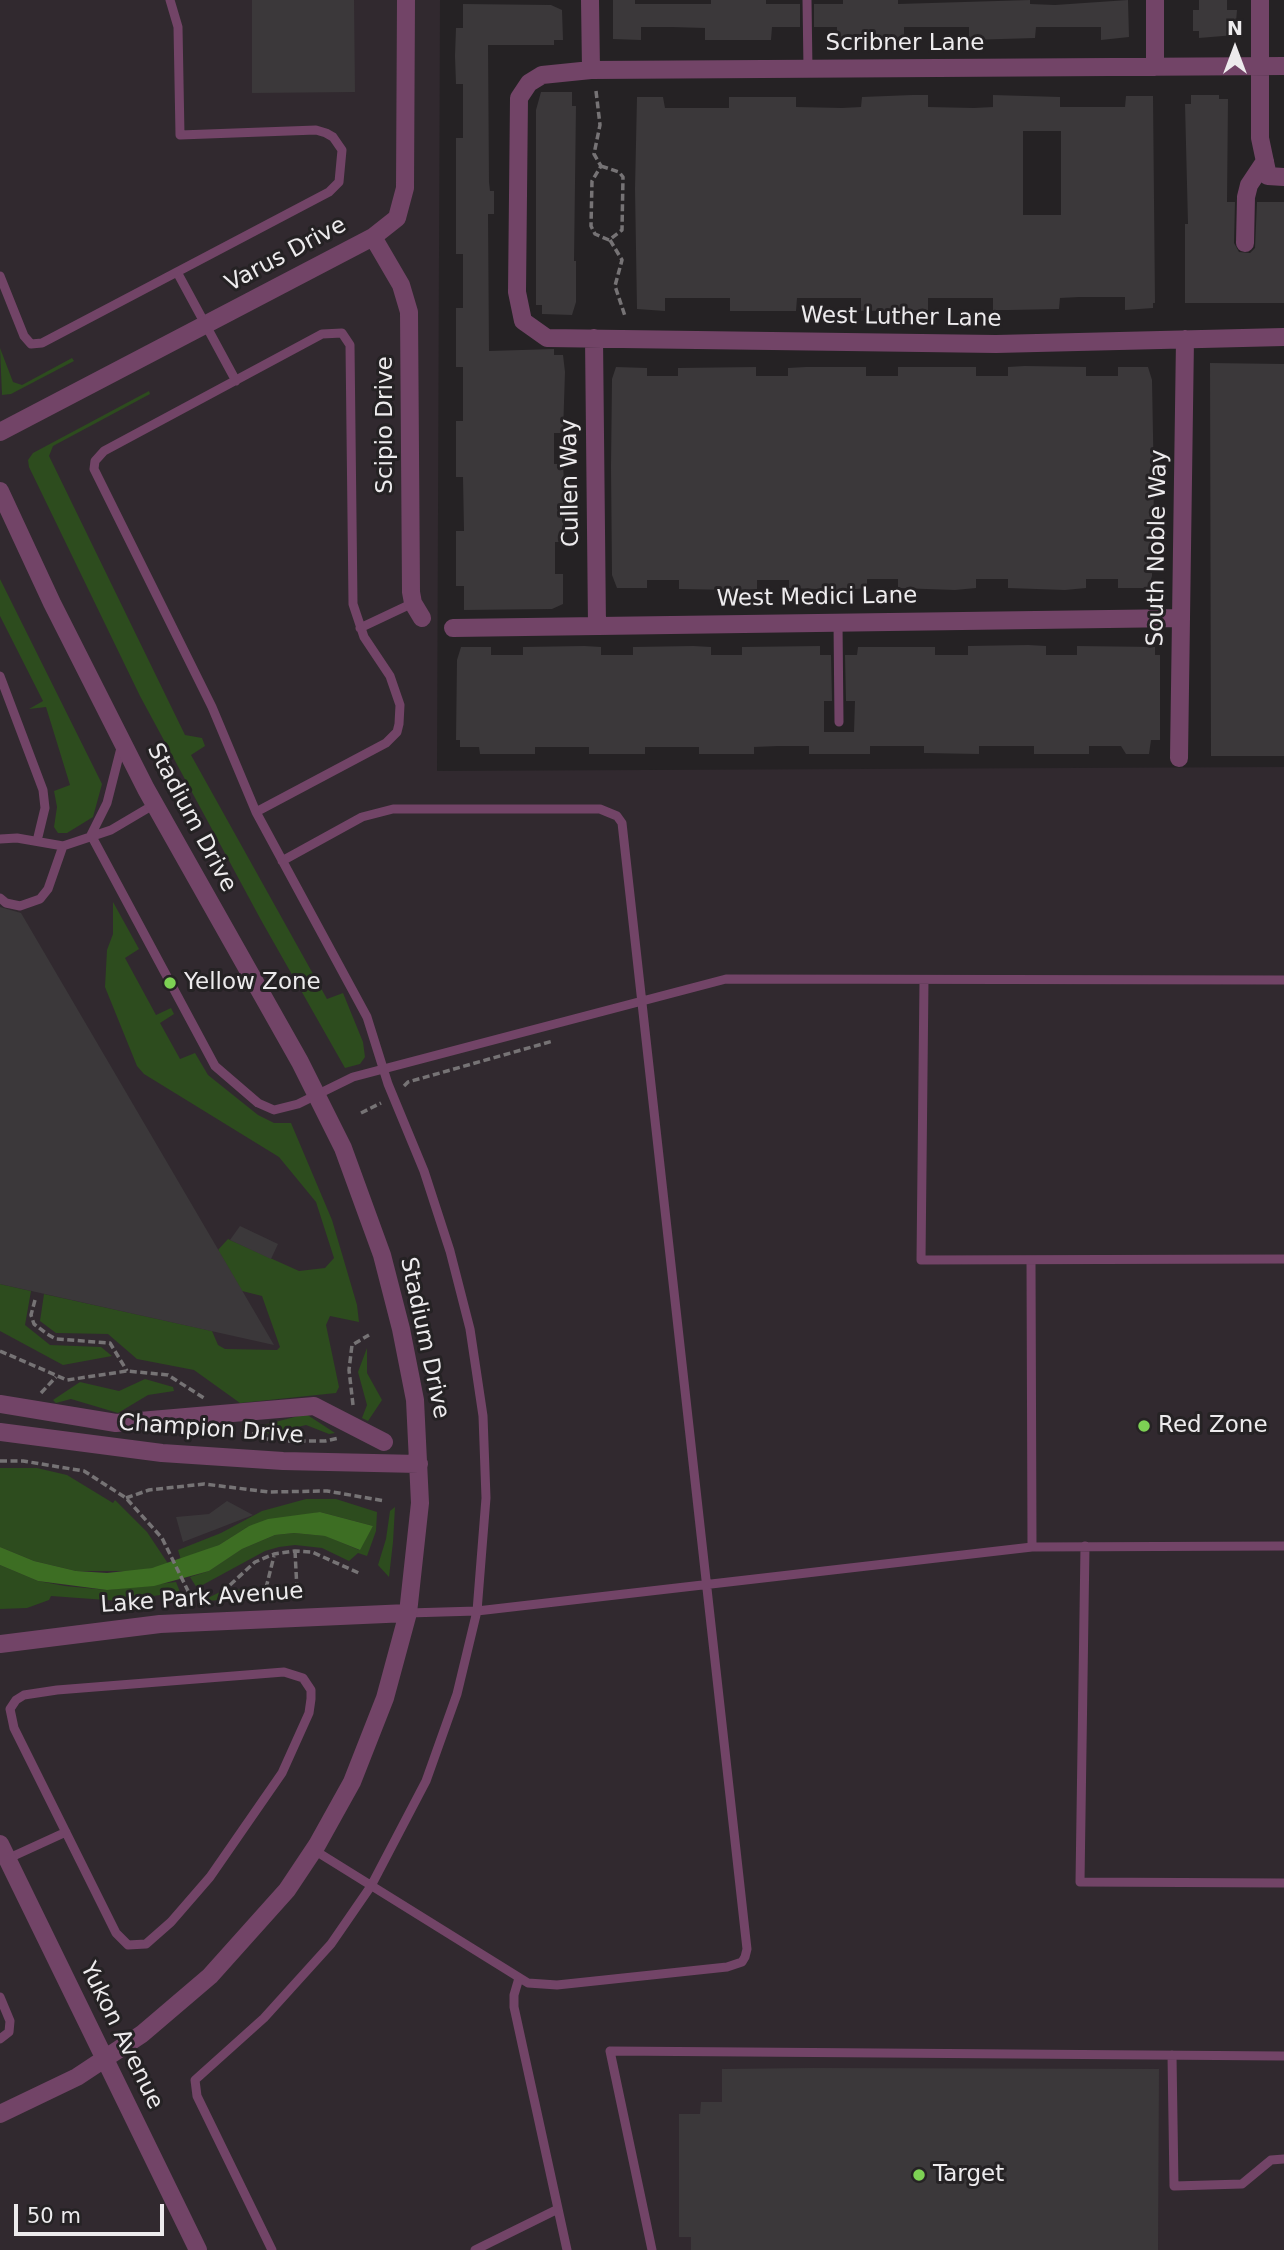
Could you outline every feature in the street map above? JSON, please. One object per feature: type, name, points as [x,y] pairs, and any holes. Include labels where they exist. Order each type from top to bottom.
[{"type":"street","name":"Varus Drive","points":[[0,432],[373,237],[397,218],[405,188],[405,0]]},
{"type":"street","points":[[590,0],[591,70]]},
{"type":"street","points":[[1155,0],[1155,67]]},
{"type":"street","points":[[1260,0],[1260,138],[1268,176],[1284,177]]},
{"type":"street","name":"Scribner Lane","points":[[523,321],[517,292],[519,98],[529,83],[542,75],[591,70],[1284,66]]},
{"type":"street","points":[[1245,243],[1246,197],[1265,161]]},
{"type":"street","name":"Scipio Drive","points":[[373,237],[401,285],[411,327],[418,611]]},
{"type":"street","name":"West Luther Lane","points":[[523,321],[547,338],[991,344],[1284,337]]},
{"type":"street","name":"Cullen Way","points":[[594,338],[597,626]]},
{"type":"street","name":"South Noble Way","points":[[1179,758],[1185,340]]},
{"type":"street","name":"Stadium Drive","points":[[0,491],[52,603],[122,742],[317,1094],[358,1183],[382,1255],[409,1366],[419,1464],[420,1503],[408,1613],[370,1741],[352,1782],[314,1850],[270,1911],[210,1976],[142,2034],[105,2059],[0,2114]]},
{"type":"street","name":"West Medici Lane","points":[[453,628],[1181,618]]},
{"type":"street","points":[[0,1404],[116,1423],[314,1406],[384,1442]]},
{"type":"street","name":"Champion Drive","points":[[0,1432],[173,1454],[327,1463],[419,1464]]},
{"type":"street","name":"Lake Park Avenue","points":[[0,1644],[160,1624],[408,1613]]},
{"type":"street","name":"Yukon Avenue","points":[[2,1855],[198,2250]]},
{"type":"lane","points":[[0,276],[24,337],[31,344],[37,345],[335,187],[342,174],[342,150],[333,137],[316,130],[180,135],[178,27],[170,0]]},
{"type":"lane","points":[[807,0],[808,69]]},
{"type":"lane","points":[[177,272],[236,381]]},
{"type":"lane","points":[[256,812],[386,743],[397,732],[400,716],[397,695],[390,676],[360,628],[351,588],[350,358],[347,337],[332,331],[104,451],[95,461],[94,469],[212,707],[256,812],[360,1001],[383,1070],[434,1198],[470,1329],[481,1403],[486,1471],[477,1611],[457,1694],[437,1752],[412,1811],[371,1886],[307,1973],[264,2018],[195,2080],[197,2096],[272,2250]]},
{"type":"lane","points":[[360,628],[418,611]]},
{"type":"lane","points":[[838,623],[839,722]]},
{"type":"lane","points":[[0,676],[43,790],[45,808],[37,842]]},
{"type":"lane","points":[[91,835],[107,803],[122,742]]},
{"type":"lane","points":[[0,839],[63,846],[127,822],[155,804]]},
{"type":"lane","points":[[282,861],[362,817],[382,810],[609,811],[617,816],[624,831],[745,1957],[742,1962],[727,1967],[537,1985],[519,1979],[314,1850]]},
{"type":"lane","points":[[91,835],[222,1073],[258,1102],[274,1110],[286,1108],[349,1079],[726,979],[1284,980]]},
{"type":"lane","points":[[0,898],[6,903],[20,906],[40,899],[48,889],[63,846]]},
{"type":"lane","points":[[924,980],[921,1260],[1284,1259]]},
{"type":"lane","points":[[1031,1260],[1032,1547]]},
{"type":"lane","points":[[1085,1546],[1080,1882],[1284,1883]]},
{"type":"lane","points":[[408,1613],[477,1611],[1032,1547],[1284,1546]]},
{"type":"lane","points":[[284,1672],[299,1675],[307,1683],[310,1706],[282,1773],[210,1877],[146,1944],[128,1945],[116,1933],[66,1832],[14,1728],[10,1709],[16,1700],[57,1690],[284,1672]]},
{"type":"lane","points":[[2,1855],[66,1832]]},
{"type":"lane","points":[[519,1979],[514,1995],[514,2007],[567,2250]]},
{"type":"lane","points":[[0,1997],[10,2026],[6,2036],[0,2039]]},
{"type":"lane","points":[[652,2250],[610,2051],[1284,2056]]},
{"type":"lane","points":[[1172,2055],[1174,2186],[1242,2184],[1271,2160],[1284,2159]]},
{"type":"lane","points":[[475,2250],[558,2209]]},
{"type":"path","points":[[596,91],[600,125],[594,154],[601,166],[618,172],[623,177],[622,230],[609,240]]},
{"type":"path","points":[[601,166],[592,181],[591,226],[595,234],[609,240],[622,260],[615,286],[625,316]]},
{"type":"path","points":[[35,1300],[31,1315],[34,1324],[56,1339],[110,1343],[127,1371]]},
{"type":"path","points":[[0,1350],[68,1380],[127,1371],[169,1375],[189,1386],[246,1434],[277,1442],[337,1440],[352,1425],[352,1345],[369,1335]]},
{"type":"path","points":[[0,1461],[23,1461],[84,1471],[126,1498],[171,1553],[191,1597]]},
{"type":"path","points":[[126,1498],[149,1490],[204,1484],[269,1492],[327,1491],[385,1501]]},
{"type":"path","points":[[295,1551],[297,1590]]},
{"type":"path","points":[[230,1585],[255,1562],[274,1554],[295,1551],[312,1552],[361,1574]]},
{"type":"path","points":[[266,1588],[274,1554]]},
{"type":"shaded area","points":[[0,0],[440,0],[437,771],[1284,767],[1284,2250],[0,2250]]},
{"type":"shaded area","points":[[0,348],[13,382],[22,385],[72,358],[74,361],[11,394],[2,395]]},
{"type":"shaded area","points":[[149,391],[150,394],[53,446],[49,456],[185,735],[202,738],[205,746],[191,755],[327,999],[343,993],[363,1042],[365,1057],[360,1064],[345,1068],[261,920],[140,696],[29,467],[28,460],[33,453]]},
{"type":"shaded area","points":[[0,579],[102,784],[93,817],[67,833],[58,833],[54,827],[57,807],[54,791],[70,785],[46,707],[29,709],[43,701],[0,616]]},
{"type":"shaded area","points":[[113,902],[139,949],[125,958],[156,1015],[171,1008],[174,1014],[160,1023],[180,1059],[195,1053],[208,1075],[258,1115],[274,1123],[291,1123],[332,1220],[357,1305],[359,1322],[330,1316],[326,1325],[339,1387],[336,1393],[240,1403],[194,1370],[137,1359],[108,1334],[56,1333],[40,1321],[44,1294],[212,1331],[218,1345],[225,1349],[277,1350],[280,1347],[262,1296],[242,1291],[218,1250],[228,1239],[299,1271],[325,1268],[334,1258],[316,1202],[279,1157],[144,1074],[137,1066],[105,987],[107,950],[113,934]]},
{"type":"shaded area","points":[[0,1284],[31,1291],[25,1325],[50,1345],[101,1347],[112,1356],[63,1365],[0,1331]]},
{"type":"shaded area","points":[[367,1348],[367,1373],[382,1400],[368,1421],[362,1418],[367,1405],[358,1372]]},
{"type":"shaded area","points":[[145,1379],[173,1387],[174,1391],[148,1395],[118,1413],[71,1399],[56,1403],[53,1400],[80,1382],[119,1391]]},
{"type":"shaded area","points":[[306,1414],[335,1433],[329,1434],[306,1425],[269,1434],[256,1427]]},
{"type":"shaded area","points":[[0,1468],[37,1468],[67,1475],[113,1503],[115,1500],[147,1532],[169,1565],[136,1571],[76,1571],[34,1561],[0,1547]]},
{"type":"shaded area","points":[[306,1499],[336,1499],[377,1512],[376,1531],[367,1556],[358,1553],[349,1561],[322,1548],[295,1545],[279,1547],[265,1551],[197,1588],[190,1577],[209,1571],[242,1549],[275,1535],[294,1533],[326,1536],[359,1550],[373,1526],[320,1512],[249,1526],[219,1545],[181,1560],[178,1550],[221,1533],[262,1511]]},
{"type":"shaded area","points":[[395,1507],[389,1577],[378,1565],[386,1539],[390,1511]]},
{"type":"shaded area","points":[[320,1512],[373,1526],[360,1550],[325,1536],[294,1533],[275,1535],[242,1549],[209,1571],[154,1586],[107,1590],[38,1581],[0,1565],[0,1547],[34,1561],[76,1571],[107,1573],[152,1568],[219,1545],[249,1526],[268,1519]]},
{"type":"shaded area","points":[[0,1565],[38,1581],[65,1586],[107,1590],[176,1582],[180,1592],[120,1601],[51,1596],[49,1600],[27,1608],[0,1609]]},
{"type":"shaded area","points":[[243,1589],[277,1597],[202,1601],[220,1592]]},
{"type":"building","points":[[252,0],[354,0],[355,92],[252,93]]},
{"type":"building","points":[[613,0],[635,0],[635,4],[711,4],[711,0],[766,0],[766,4],[800,4],[800,27],[772,27],[771,40],[705,40],[705,28],[672,27],[641,27],[641,40],[613,39]]},
{"type":"building","points":[[843,0],[898,0],[898,4],[1030,0],[1030,4],[1055,5],[1128,0],[1129,37],[1101,40],[1101,27],[1036,27],[1035,38],[969,40],[969,27],[904,27],[904,40],[837,40],[837,27],[814,27],[814,4],[843,4]]},
{"type":"building","points":[[1199,0],[1227,0],[1227,10],[1237,10],[1235,35],[1199,38],[1199,31],[1193,31],[1193,10],[1199,10]]},
{"type":"building","points":[[463,4],[551,5],[562,10],[563,40],[554,40],[554,45],[488,45],[489,182],[490,191],[494,191],[494,214],[488,214],[489,351],[554,349],[554,355],[563,355],[565,372],[563,433],[554,433],[554,464],[563,464],[564,482],[563,542],[555,542],[555,574],[563,574],[563,604],[552,609],[464,610],[464,586],[456,586],[456,531],[464,531],[463,477],[456,477],[456,421],[463,421],[463,367],[456,367],[456,308],[463,308],[463,254],[456,254],[456,138],[463,138],[463,84],[456,84],[455,56],[456,28],[463,28]]},
{"type":"building","points":[[541,92],[572,92],[572,106],[576,106],[576,302],[572,315],[542,314],[542,305],[536,305],[536,110]]},
{"type":"building","points":[[928,95],[928,107],[974,108],[993,107],[993,95],[1060,97],[1060,107],[1125,107],[1126,96],[1153,96],[1153,308],[1125,310],[1125,297],[1079,297],[1060,298],[1059,309],[993,310],[993,298],[928,298],[928,310],[861,311],[861,298],[797,298],[796,311],[730,311],[730,298],[665,298],[665,311],[637,309],[637,97],[663,97],[665,108],[729,108],[729,97],[796,97],[796,107],[842,108],[861,107],[862,97]],"holes":[[[1023,131],[1061,131],[1061,215],[1023,215]]]},
{"type":"building","points":[[1191,95],[1219,95],[1219,99],[1228,99],[1227,202],[1235,202],[1234,243],[1239,252],[1250,253],[1255,248],[1257,202],[1284,202],[1284,303],[1185,303],[1185,224],[1188,224],[1185,104],[1191,104]]},
{"type":"building","points":[[1210,363],[1284,364],[1284,756],[1211,756]]},
{"type":"building","points":[[616,367],[647,368],[647,376],[678,376],[678,368],[756,367],[756,376],[788,376],[788,368],[866,367],[866,376],[898,376],[898,367],[976,367],[976,376],[1008,376],[1008,367],[1086,367],[1086,376],[1118,376],[1118,367],[1148,367],[1152,380],[1154,489],[1152,576],[1148,588],[1118,588],[1118,579],[1086,579],[1086,588],[1065,590],[1008,588],[1008,579],[976,579],[976,588],[955,590],[898,588],[898,579],[867,579],[867,588],[845,590],[789,588],[789,580],[757,580],[757,589],[736,590],[679,589],[679,580],[647,580],[647,588],[617,588],[612,575],[611,467],[612,379]]},
{"type":"building","points":[[584,646],[601,647],[601,655],[633,655],[633,647],[693,646],[711,647],[711,655],[742,655],[742,647],[820,646],[820,655],[831,655],[832,701],[824,701],[824,732],[854,732],[855,701],[846,701],[845,655],[857,655],[858,647],[935,647],[935,655],[968,655],[968,646],[1046,646],[1046,655],[1077,655],[1077,646],[1155,647],[1155,655],[1160,655],[1160,740],[1151,740],[1149,754],[1126,754],[1121,746],[1089,746],[1089,754],[1034,754],[1034,746],[979,746],[979,754],[924,753],[924,746],[870,746],[870,754],[809,754],[809,746],[778,746],[754,747],[754,754],[699,754],[699,747],[645,747],[645,754],[589,754],[589,747],[535,747],[535,754],[480,754],[479,747],[460,747],[460,740],[456,740],[457,660],[461,647],[491,647],[491,655],[523,655],[523,647]]},
{"type":"building","points":[[0,907],[21,913],[274,1345],[0,1284]]},
{"type":"building","points":[[240,1226],[278,1244],[271,1259],[230,1240]]},
{"type":"building","points":[[227,1501],[253,1515],[183,1542],[176,1517],[209,1514]]},
{"type":"building","name":"Target","points":[[722,2069],[1159,2069],[1158,2250],[691,2250],[691,2237],[679,2237],[679,2114],[700,2114],[701,2102],[722,2102]]},
{"type":"place","name":"Yellow Zone","points":[[170,983]]},
{"type":"place","name":"Red Zone","points":[[1144,1426]]},
{"type":"place","name":"Target","points":[[919,2175]]}]
